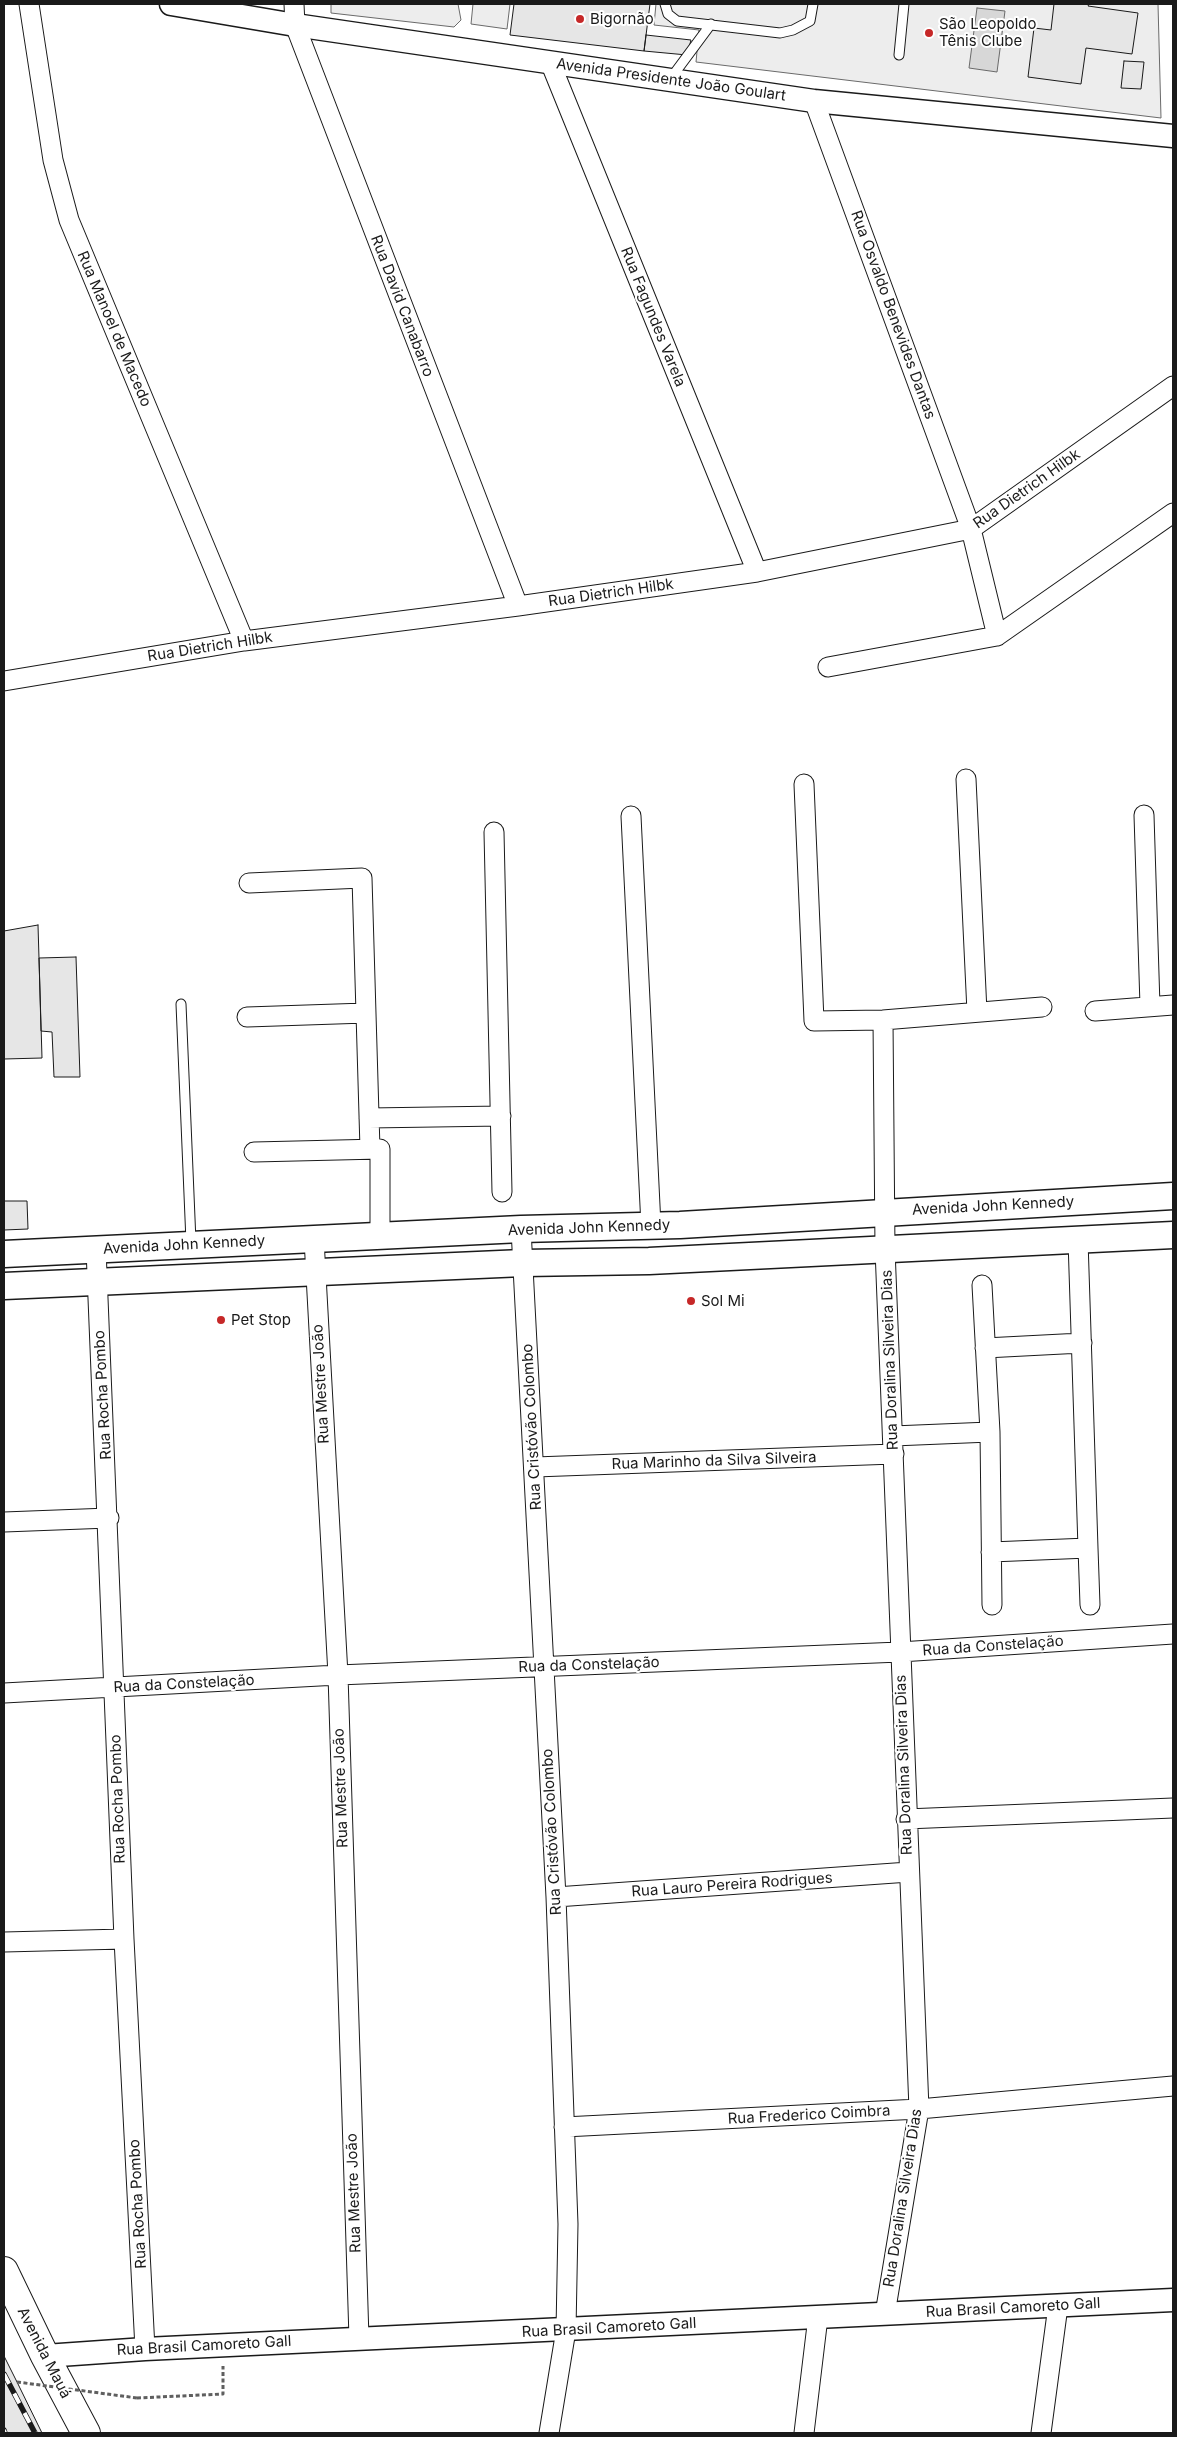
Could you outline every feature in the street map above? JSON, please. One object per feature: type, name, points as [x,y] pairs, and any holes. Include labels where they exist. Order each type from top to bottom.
[{"type":"main road","name":"Avenida John Kennedy","points":[[4,1254],[522,1229],[651,1226],[1173,1196]]},
{"type":"main road","points":[[4,1286],[315,1274],[523,1263],[649,1261],[1173,1235]]},
{"type":"main road","name":"Avenida Mauá","points":[[4,2271],[45,2356],[86,2433]]},
{"type":"street","name":"Rua Manoel de Macedo","points":[[28,4],[53,160],[69,220],[244,641]]},
{"type":"street","name":"Avenida Presidente João Goulart","points":[[171,4],[294,15],[550,62],[814,101],[1173,136]]},
{"type":"street","name":"Rua David Canabarro","points":[[294,15],[518,606]]},
{"type":"street","name":"Rua Fagundes Varela","points":[[550,62],[756,572]]},
{"type":"street","name":"Rua Osvaldo Benevides Dantas","points":[[814,101],[972,529],[997,636]]},
{"type":"street","name":"Rua Dietrich Hilbk","points":[[4,681],[244,641],[518,606],[756,572],[972,529],[1173,386]]},
{"type":"street","points":[[828,667],[997,636],[1173,513]]},
{"type":"street","points":[[966,779],[976,1012]]},
{"type":"street","points":[[804,784],[814,1021],[883,1020],[1042,1007]]},
{"type":"street","points":[[1144,814],[1150,1006]]},
{"type":"street","points":[[631,816],[651,1226]]},
{"type":"street","points":[[494,832],[502,1192]]},
{"type":"street","points":[[249,883],[362,878],[370,1149]]},
{"type":"street","points":[[1095,1011],[1173,1005]]},
{"type":"street","points":[[247,1016],[366,1013]]},
{"type":"street","name":"Rua Doralina Silveira Dias","points":[[883,1020],[886,1249],[908,1872],[919,2109],[885,2314]]},
{"type":"street","points":[[369,1118],[500,1116]]},
{"type":"street","points":[[254,1152],[380,1149],[380,1236]]},
{"type":"street","name":"Rua Cristóvão Colombo","points":[[522,1229],[556,1897],[568,2224],[566,2330],[549,2433]]},
{"type":"street","name":"Rua Mestre João","points":[[314,1239],[338,1676],[359,2338]]},
{"type":"street","points":[[1078,1240],[1090,1605]]},
{"type":"street","name":"Rua Rocha Pombo","points":[[96,1249],[109,1518],[124,1939],[145,2349]]},
{"type":"street","points":[[982,1285],[990,1432],[992,1605]]},
{"type":"street","points":[[985,1348],[1082,1343]]},
{"type":"street","name":"Rua Marinho da Silva Silveira","points":[[535,1467],[894,1445],[990,1432]]},
{"type":"street","points":[[4,1522],[109,1518]]},
{"type":"street","points":[[991,1552],[1088,1548]]},
{"type":"street","name":"Rua da Constelação","points":[[4,1693],[338,1676],[900,1652],[1173,1634]]},
{"type":"street","points":[[906,1819],[1173,1808]]},
{"type":"street","name":"Rua Lauro Pereira Rodrigues","points":[[556,1897],[908,1872]]},
{"type":"street","points":[[4,1942],[124,1939]]},
{"type":"street","name":"Rua Frederico Coimbra","points":[[564,2127],[919,2109],[1173,2086]]},
{"type":"street","name":"Rua Brasil Camoreto Gall","points":[[45,2356],[359,2338],[566,2330],[1173,2300]]},
{"type":"street","points":[[1040,2433],[1058,2306]]},
{"type":"street","points":[[804,2433],[818,2317]]},
{"type":"lane","points":[[665,4],[668,14],[677,21],[780,33],[793,30],[810,21],[813,4]]},
{"type":"lane","points":[[899,55],[904,4]]},
{"type":"lane","points":[[670,80],[711,24]]},
{"type":"lane","points":[[181,1004],[191,1245]]},
{"type":"path","points":[[16,2382],[137,2398],[223,2394],[223,2345]]},
{"type":"shaded area","points":[[331,4],[458,4],[461,20],[454,27],[331,13]]},
{"type":"shaded area","points":[[473,4],[510,4],[507,29],[471,24]]},
{"type":"shaded area","name":"São Leopoldo Tênis Clube","points":[[656,4],[1158,4],[1161,118],[696,62],[699,30],[654,25]]},
{"type":"shaded area","points":[[977,8],[1005,11],[997,72],[969,68]]},
{"type":"building","name":"Bigornão","points":[[514,4],[650,4],[644,51],[510,35]]},
{"type":"building","points":[[1054,4],[1089,4],[1088,6],[1138,13],[1132,54],[1086,48],[1081,84],[1028,77],[1034,28],[1051,30]]},
{"type":"building","points":[[646,35],[691,40],[687,55],[644,51]]},
{"type":"building","points":[[1124,61],[1144,62],[1141,89],[1121,88]]},
{"type":"building","points":[[38,925],[42,1058],[4,1059],[4,931]]},
{"type":"building","points":[[76,957],[80,1077],[54,1077],[52,1032],[41,1031],[39,958]]},
{"type":"building","points":[[4,1201],[27,1201],[28,1229],[4,1230]]},
{"type":"building","points":[[4,2356],[17,2382],[42,2433],[4,2433]]},
{"type":"railway","points":[[4,2374],[35,2433]]},
{"type":"place","name":"Bigornão","points":[[580,19]]},
{"type":"place","name":"São Leopoldo Tênis Clube","points":[[929,33]]},
{"type":"place","name":"Sol Mi","points":[[691,1301]]},
{"type":"place","name":"Pet Stop","points":[[221,1320]]}]
